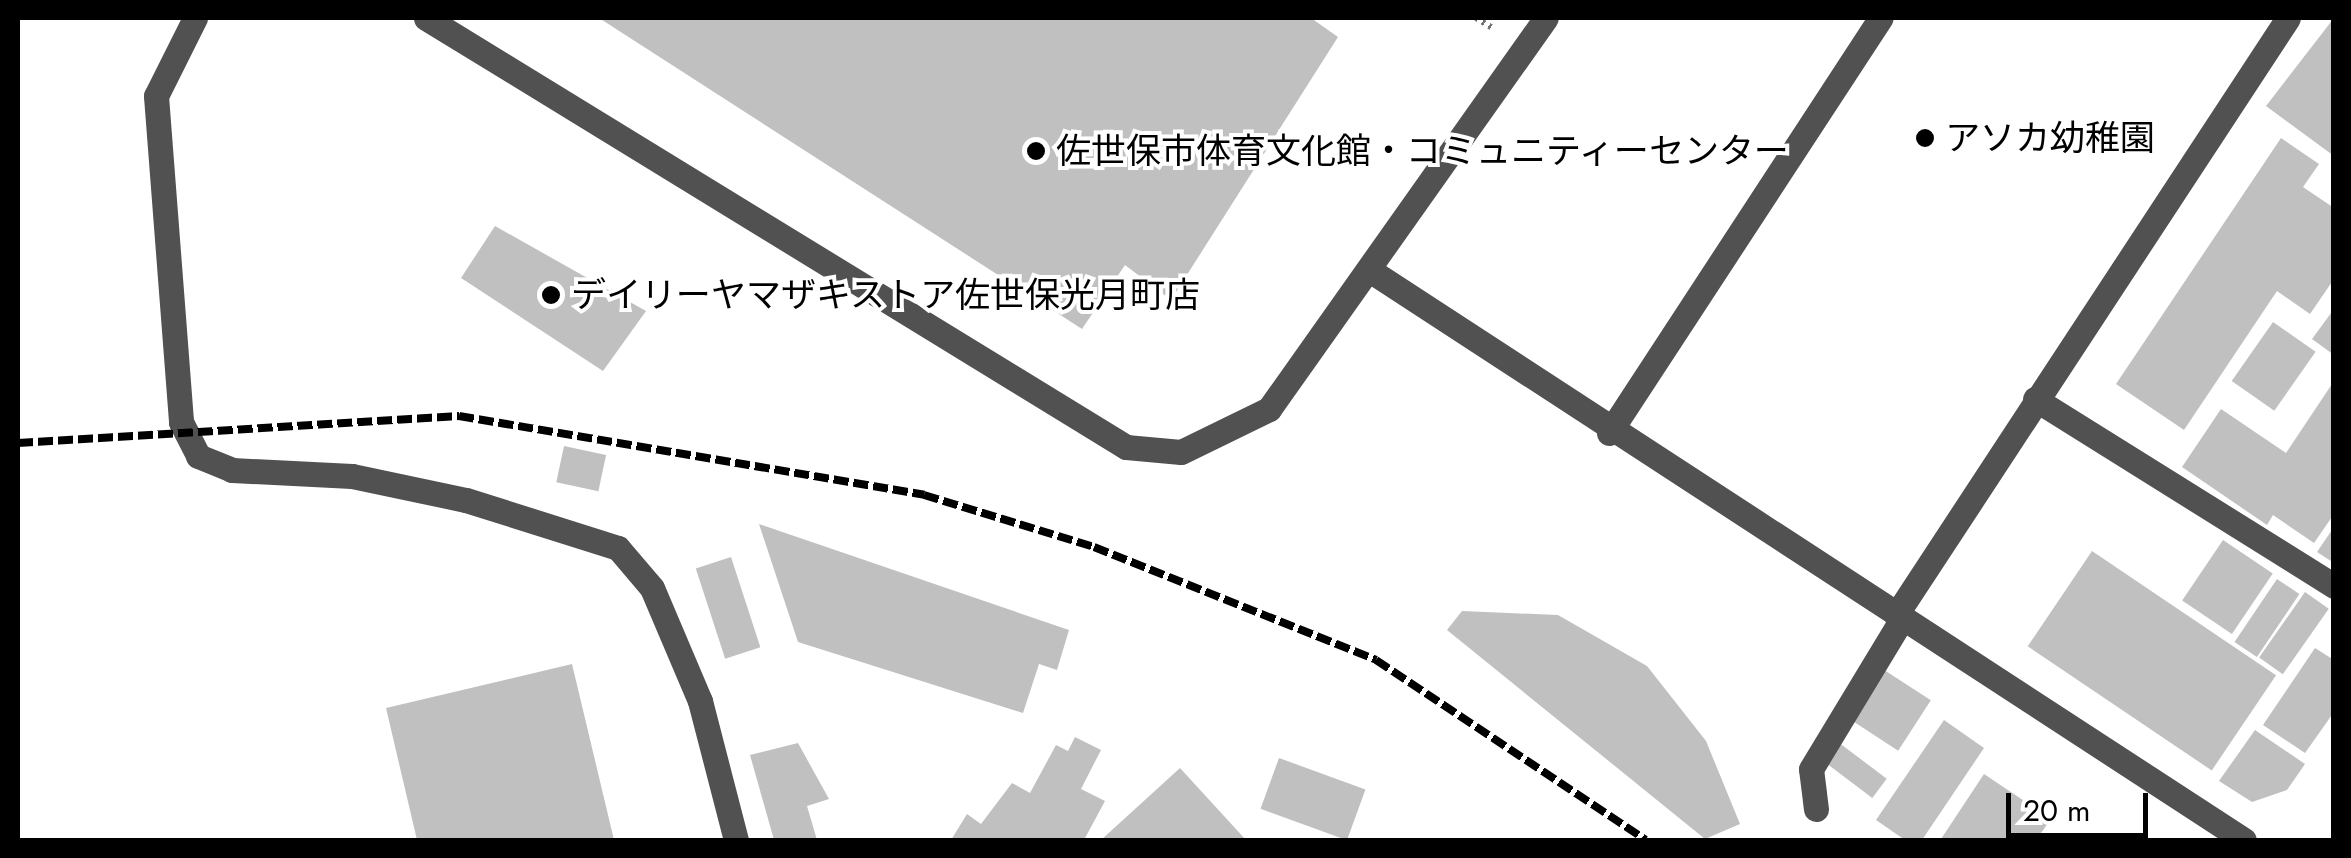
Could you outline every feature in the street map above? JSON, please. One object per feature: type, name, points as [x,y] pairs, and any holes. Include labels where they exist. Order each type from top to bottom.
[{"type":"street","points":[[195,18],[156,96],[181,422],[198,456],[232,470],[352,476],[466,500],[618,548],[652,588],[700,701],[736,840]]},
{"type":"street","points":[[426,18],[1126,447],[1181,452],[1269,409],[1372,271],[1546,18]]},
{"type":"street","points":[[1608,433],[1881,18]]},
{"type":"street","points":[[1816,810],[1811,769],[1899,617],[2035,399],[2288,18]]},
{"type":"street","points":[[1372,271],[1608,433],[2244,840]]},
{"type":"street","points":[[2035,399],[2334,586]]},
{"type":"building","name":"佐世保市体育文化館・コミュニティーセンター","points":[[599,18],[1311,18],[1338,37],[1171,300],[1125,265],[1082,329]]},
{"type":"building","points":[[2334,18],[2334,156],[2266,106]]},
{"type":"building","points":[[2281,138],[2319,164],[2303,187],[2334,208],[2334,279],[2310,314],[2277,291],[2184,430],[2116,384]]},
{"type":"building","name":"デイリーヤマザキストア佐世保光月町店","points":[[495,226],[646,311],[603,371],[461,278]]},
{"type":"building","points":[[2334,309],[2334,355],[2312,339]]},
{"type":"building","points":[[2273,322],[2316,352],[2274,411],[2232,381]]},
{"type":"building","points":[[2334,381],[2334,514],[2314,543],[2273,515],[2267,525],[2182,467],[2221,409],[2286,453]]},
{"type":"building","points":[[564,446],[606,455],[598,491],[556,482]]},
{"type":"building","points":[[759,524],[1069,630],[1057,670],[1039,664],[1023,713],[798,642]]},
{"type":"building","points":[[2334,527],[2334,563],[2317,552]]},
{"type":"building","points":[[2223,540],[2273,574],[2232,634],[2182,601]]},
{"type":"building","points":[[2092,551],[2276,675],[2212,770],[2028,646]]},
{"type":"building","points":[[731,557],[760,647],[725,659],[696,568]]},
{"type":"building","points":[[2277,579],[2299,594],[2257,657],[2235,642]]},
{"type":"building","points":[[2305,592],[2329,609],[2283,674],[2259,658]]},
{"type":"building","points":[[1462,611],[1558,615],[1647,666],[1706,741],[1740,824],[1705,839],[1447,630]]},
{"type":"building","points":[[2315,648],[2334,660],[2334,712],[2305,753],[2263,725]]},
{"type":"building","points":[[572,664],[614,840],[417,840],[386,708]]},
{"type":"building","points":[[1878,666],[1931,700],[1898,751],[1845,716]]},
{"type":"building","points":[[1944,720],[1984,748],[1922,840],[1905,840],[1876,820]]},
{"type":"building","points":[[2255,730],[2305,764],[2287,790],[2252,802],[2219,781]]},
{"type":"building","points":[[1075,737],[1101,750],[1081,789],[1105,801],[1084,840],[951,840],[967,814],[981,824],[1012,783],[1030,793],[1056,745],[1068,751]]},
{"type":"building","points":[[1838,742],[1887,779],[1872,798],[1824,761]]},
{"type":"building","points":[[798,743],[829,799],[807,806],[817,840],[774,840],[750,755]]},
{"type":"building","points":[[1279,758],[1365,789],[1347,840],[1261,809]]},
{"type":"building","points":[[1180,768],[1246,840],[1101,840]]},
{"type":"building","points":[[1984,774],[2051,819],[2036,840],[1941,839]]},
{"type":"railway","points":[[18,443],[459,416],[924,495],[1094,547],[1376,660],[1646,840]]},
{"type":"place","name":"アソカ幼稚園","points":[[1925,138]]},
{"type":"place","name":"佐世保市体育文化館・コミュニティーセンター","points":[[1036,151]]},
{"type":"place","name":"デイリーヤマザキストア佐世保光月町店","points":[[551,295]]}]
